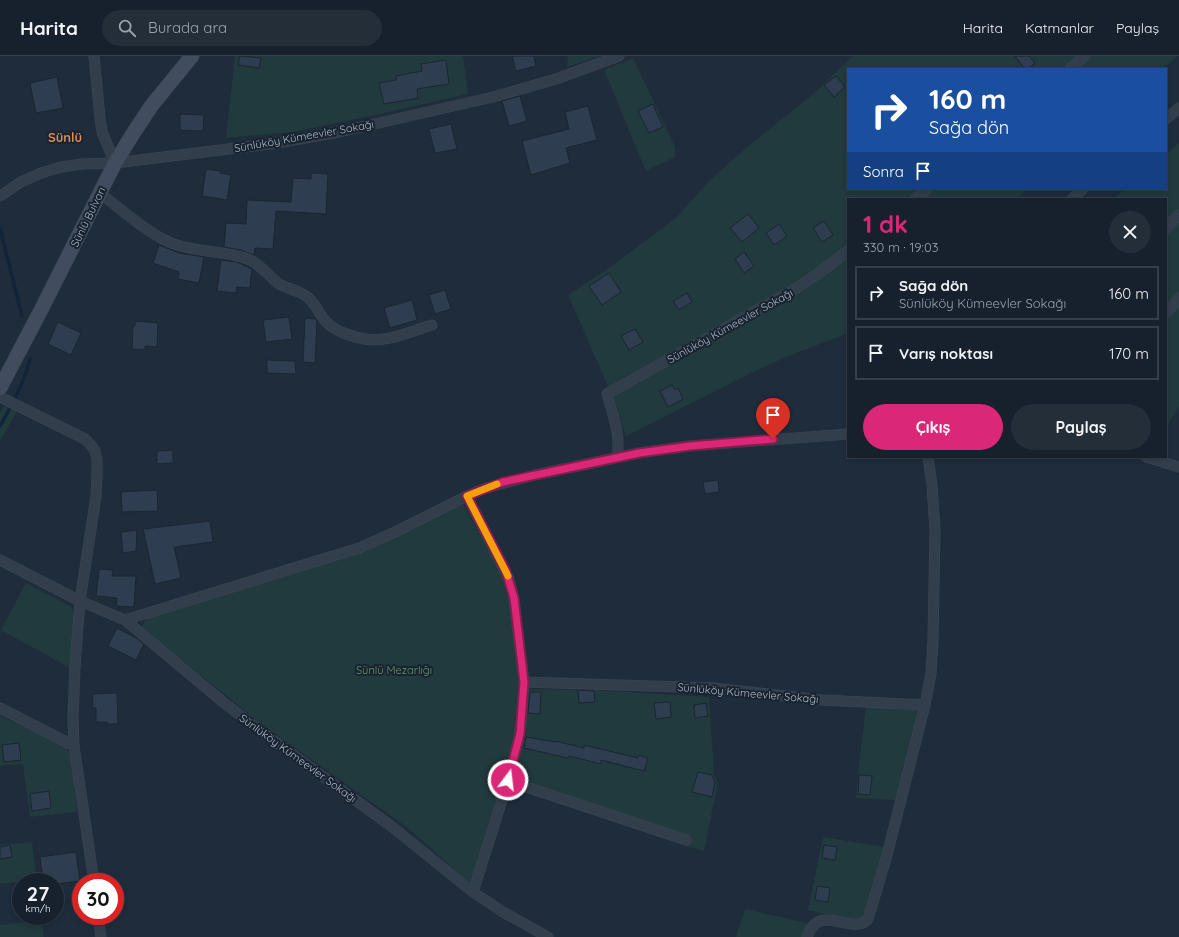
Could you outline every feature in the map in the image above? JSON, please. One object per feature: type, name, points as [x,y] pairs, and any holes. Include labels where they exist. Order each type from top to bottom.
[{"type":"main road","name":"Sünlü Bulvarı","points":[[0,388],[42,310],[115,163],[149,111],[192,56]]},
{"type":"street","points":[[94,56],[102,132],[115,163]]},
{"type":"street","name":"Sünlüköy Kümeevler Sokağı","points":[[0,196],[21,182],[41,173],[61,167],[82,164],[115,163],[277,143],[339,132],[493,97],[556,79],[619,56]]},
{"type":"street","points":[[1071,68],[1085,56]]},
{"type":"street","points":[[1167,118],[1179,108]]},
{"type":"street","points":[[916,198],[926,190]]},
{"type":"street","points":[[1073,198],[1082,190]]},
{"type":"street","points":[[100,193],[149,230],[172,244],[238,256],[254,262],[278,283],[306,295],[312,300],[323,318],[331,326],[340,331],[365,339],[379,340],[432,325]]},
{"type":"street","points":[[1167,227],[1179,215]]},
{"type":"street","name":"Sünlüköy Kümeevler Sokağı","points":[[617,457],[618,436],[607,394],[796,289],[847,252]]},
{"type":"street","points":[[1167,312],[1179,298]]},
{"type":"street","points":[[0,397],[75,433],[88,442],[95,451],[97,476],[96,496],[80,601],[74,680],[73,717],[74,746],[93,873]]},
{"type":"street","points":[[125,620],[359,548],[395,532],[467,496],[503,482],[617,457],[690,446],[847,434]]},
{"type":"street","points":[[807,937],[812,927],[817,922],[828,921],[855,927],[865,924],[868,920],[886,859],[925,705],[931,673],[934,620],[935,530],[932,485],[928,458]]},
{"type":"street","points":[[1149,458],[1179,467]]},
{"type":"street","points":[[467,496],[509,579],[514,598],[524,682],[520,734],[508,780],[473,892]]},
{"type":"street","name":"Sünlüköy Kümeevler Sokağı","points":[[0,560],[80,601],[125,620],[228,706],[309,768],[391,826],[473,892],[503,912],[548,937]]},
{"type":"street","name":"Sünlüköy Kümeevler Sokağı","points":[[524,682],[705,688],[830,700],[925,705]]},
{"type":"street","points":[[0,708],[74,746]]},
{"type":"street","points":[[508,780],[686,840]]},
{"type":"street","points":[[99,925],[101,937]]},
{"type":"green space","points":[[235,56],[463,56],[468,94],[292,132],[226,138]]},
{"type":"green space","points":[[568,56],[600,56],[567,67]]},
{"type":"green space","points":[[853,56],[1178,56],[1163,68],[847,68],[847,190],[1027,190],[1017,198],[847,198],[847,333],[753,372],[626,436],[614,397],[568,295],[609,268],[676,218],[708,182],[746,148],[813,94]]},
{"type":"green space","points":[[633,58],[675,147],[675,157],[646,171],[604,70]]},
{"type":"green space","points":[[1179,143],[1179,406],[1167,426],[1167,198],[1114,198],[1124,190],[1167,190],[1167,153]]},
{"type":"green space","points":[[4,406],[17,411],[0,441],[0,413]]},
{"type":"green space","name":"Sünlü Mezarlığı","points":[[463,504],[506,583],[510,600],[518,681],[515,734],[476,871],[470,883],[408,828],[260,723],[141,627],[147,619],[222,594],[357,553],[388,541]]},
{"type":"green space","points":[[26,583],[70,606],[75,614],[70,668],[1,630]]},
{"type":"green space","points":[[526,689],[597,690],[709,697],[714,774],[718,783],[704,851],[686,846],[689,836],[512,777]]},
{"type":"green space","points":[[866,706],[919,710],[896,800],[856,798]]},
{"type":"green space","points":[[0,716],[64,745],[71,756],[77,812],[30,817],[23,764],[0,766]]},
{"type":"green space","points":[[823,837],[885,847],[864,916],[860,920],[853,921],[808,910]]},
{"type":"green space","points":[[32,842],[36,873],[12,873],[12,883],[0,884],[0,845]]},
{"type":"green space","points":[[745,909],[807,923],[803,937],[736,937]]},
{"type":"green space","points":[[12,924],[12,925],[43,925],[44,937],[0,937],[0,925]]},
{"type":"building","points":[[240,56],[261,58],[259,68],[238,65]]},
{"type":"building","points":[[512,56],[534,56],[536,66],[516,71]]},
{"type":"building","points":[[1015,56],[1029,56],[1035,63],[1029,68],[1024,68]]},
{"type":"building","points":[[446,60],[449,84],[417,89],[418,98],[384,104],[379,83],[396,80],[396,76],[422,71],[421,64]]},
{"type":"building","points":[[836,76],[845,87],[834,97],[824,85]]},
{"type":"building","points":[[57,77],[63,108],[36,113],[30,83]]},
{"type":"building","points":[[520,96],[527,121],[509,126],[502,101]]},
{"type":"building","points":[[653,104],[663,127],[649,133],[638,111]]},
{"type":"building","points":[[588,106],[597,140],[566,148],[570,163],[531,175],[522,141],[569,129],[565,112]]},
{"type":"building","points":[[180,114],[204,115],[203,131],[180,130]]},
{"type":"building","points":[[451,124],[457,149],[435,153],[429,129]]},
{"type":"building","points":[[206,169],[220,171],[220,173],[231,175],[227,200],[202,196]]},
{"type":"building","points":[[311,173],[328,174],[326,214],[276,211],[273,249],[255,248],[254,255],[241,250],[224,247],[226,223],[246,224],[247,200],[291,202],[293,178],[311,179]]},
{"type":"building","points":[[748,214],[759,228],[742,242],[730,228]]},
{"type":"building","points":[[824,221],[833,235],[822,242],[813,228]]},
{"type":"building","points":[[779,224],[787,236],[774,245],[766,233]]},
{"type":"building","points":[[159,245],[179,253],[204,257],[199,283],[178,279],[179,272],[153,263]]},
{"type":"building","points":[[744,252],[754,266],[744,273],[735,259]]},
{"type":"building","points":[[221,260],[237,262],[252,269],[250,288],[237,287],[236,293],[217,291]]},
{"type":"building","points":[[609,273],[621,292],[602,305],[589,286]]},
{"type":"building","points":[[445,290],[451,309],[435,314],[429,295]]},
{"type":"building","points":[[687,293],[692,302],[679,310],[673,301]]},
{"type":"building","points":[[412,300],[417,320],[390,328],[384,308]]},
{"type":"building","points":[[289,317],[292,339],[266,342],[263,320]]},
{"type":"building","points":[[305,318],[316,319],[317,321],[315,363],[303,362]]},
{"type":"building","points":[[135,321],[158,323],[157,347],[145,346],[145,350],[132,349],[133,326],[135,326]]},
{"type":"building","points":[[58,322],[81,333],[71,355],[48,344]]},
{"type":"building","points":[[635,329],[643,342],[629,350],[621,336]]},
{"type":"building","points":[[267,360],[295,361],[296,374],[267,373]]},
{"type":"building","points":[[672,385],[675,390],[678,388],[683,399],[668,407],[660,391]]},
{"type":"building","points":[[173,450],[173,463],[157,464],[157,451]]},
{"type":"building","points":[[718,480],[719,492],[705,494],[703,482]]},
{"type":"building","points":[[157,490],[158,511],[122,512],[121,492]]},
{"type":"building","points":[[210,521],[213,542],[174,547],[181,578],[155,584],[143,529]]},
{"type":"building","points":[[137,530],[136,551],[123,553],[121,532]]},
{"type":"building","points":[[99,569],[113,570],[112,576],[136,576],[134,607],[116,606],[117,598],[96,596]]},
{"type":"building","points":[[117,628],[144,644],[136,660],[108,646]]},
{"type":"building","points":[[578,690],[594,691],[595,702],[579,703]]},
{"type":"building","points":[[530,692],[541,692],[540,714],[528,713]]},
{"type":"building","points":[[117,693],[118,724],[96,722],[96,708],[93,708],[92,694]]},
{"type":"building","points":[[670,702],[671,717],[656,719],[654,703]]},
{"type":"building","points":[[706,703],[708,716],[695,718],[694,705]]},
{"type":"building","points":[[526,737],[555,741],[584,748],[584,745],[638,758],[639,755],[648,758],[644,771],[601,760],[601,764],[569,756],[568,758],[524,748]]},
{"type":"building","points":[[19,743],[21,760],[4,762],[2,745]]},
{"type":"building","points":[[698,772],[712,775],[715,782],[712,797],[692,792]]},
{"type":"building","points":[[859,775],[872,776],[870,795],[858,794]]},
{"type":"building","points":[[49,791],[51,808],[32,811],[30,794]]},
{"type":"building","points":[[10,845],[12,857],[0,859],[0,847]]},
{"type":"building","points":[[824,845],[837,847],[835,860],[822,858]]},
{"type":"building","points":[[76,852],[79,873],[72,873],[72,882],[64,883],[64,873],[42,873],[40,857]]},
{"type":"building","points":[[817,886],[830,888],[828,902],[815,900]]},
{"type":"waterway","points":[[0,228],[22,316]]},
{"type":"waterway","points":[[0,426],[21,385],[30,359]]},
{"type":"slow traffic","points":[[497,484],[467,496],[508,576]]},
{"type":"district","name":"Sünlü","points":[[65,137]]},
{"type":"route","points":[[508,780],[520,734],[524,682],[514,598],[506,571],[467,496],[503,482],[617,457],[690,446],[773,439]]}]
